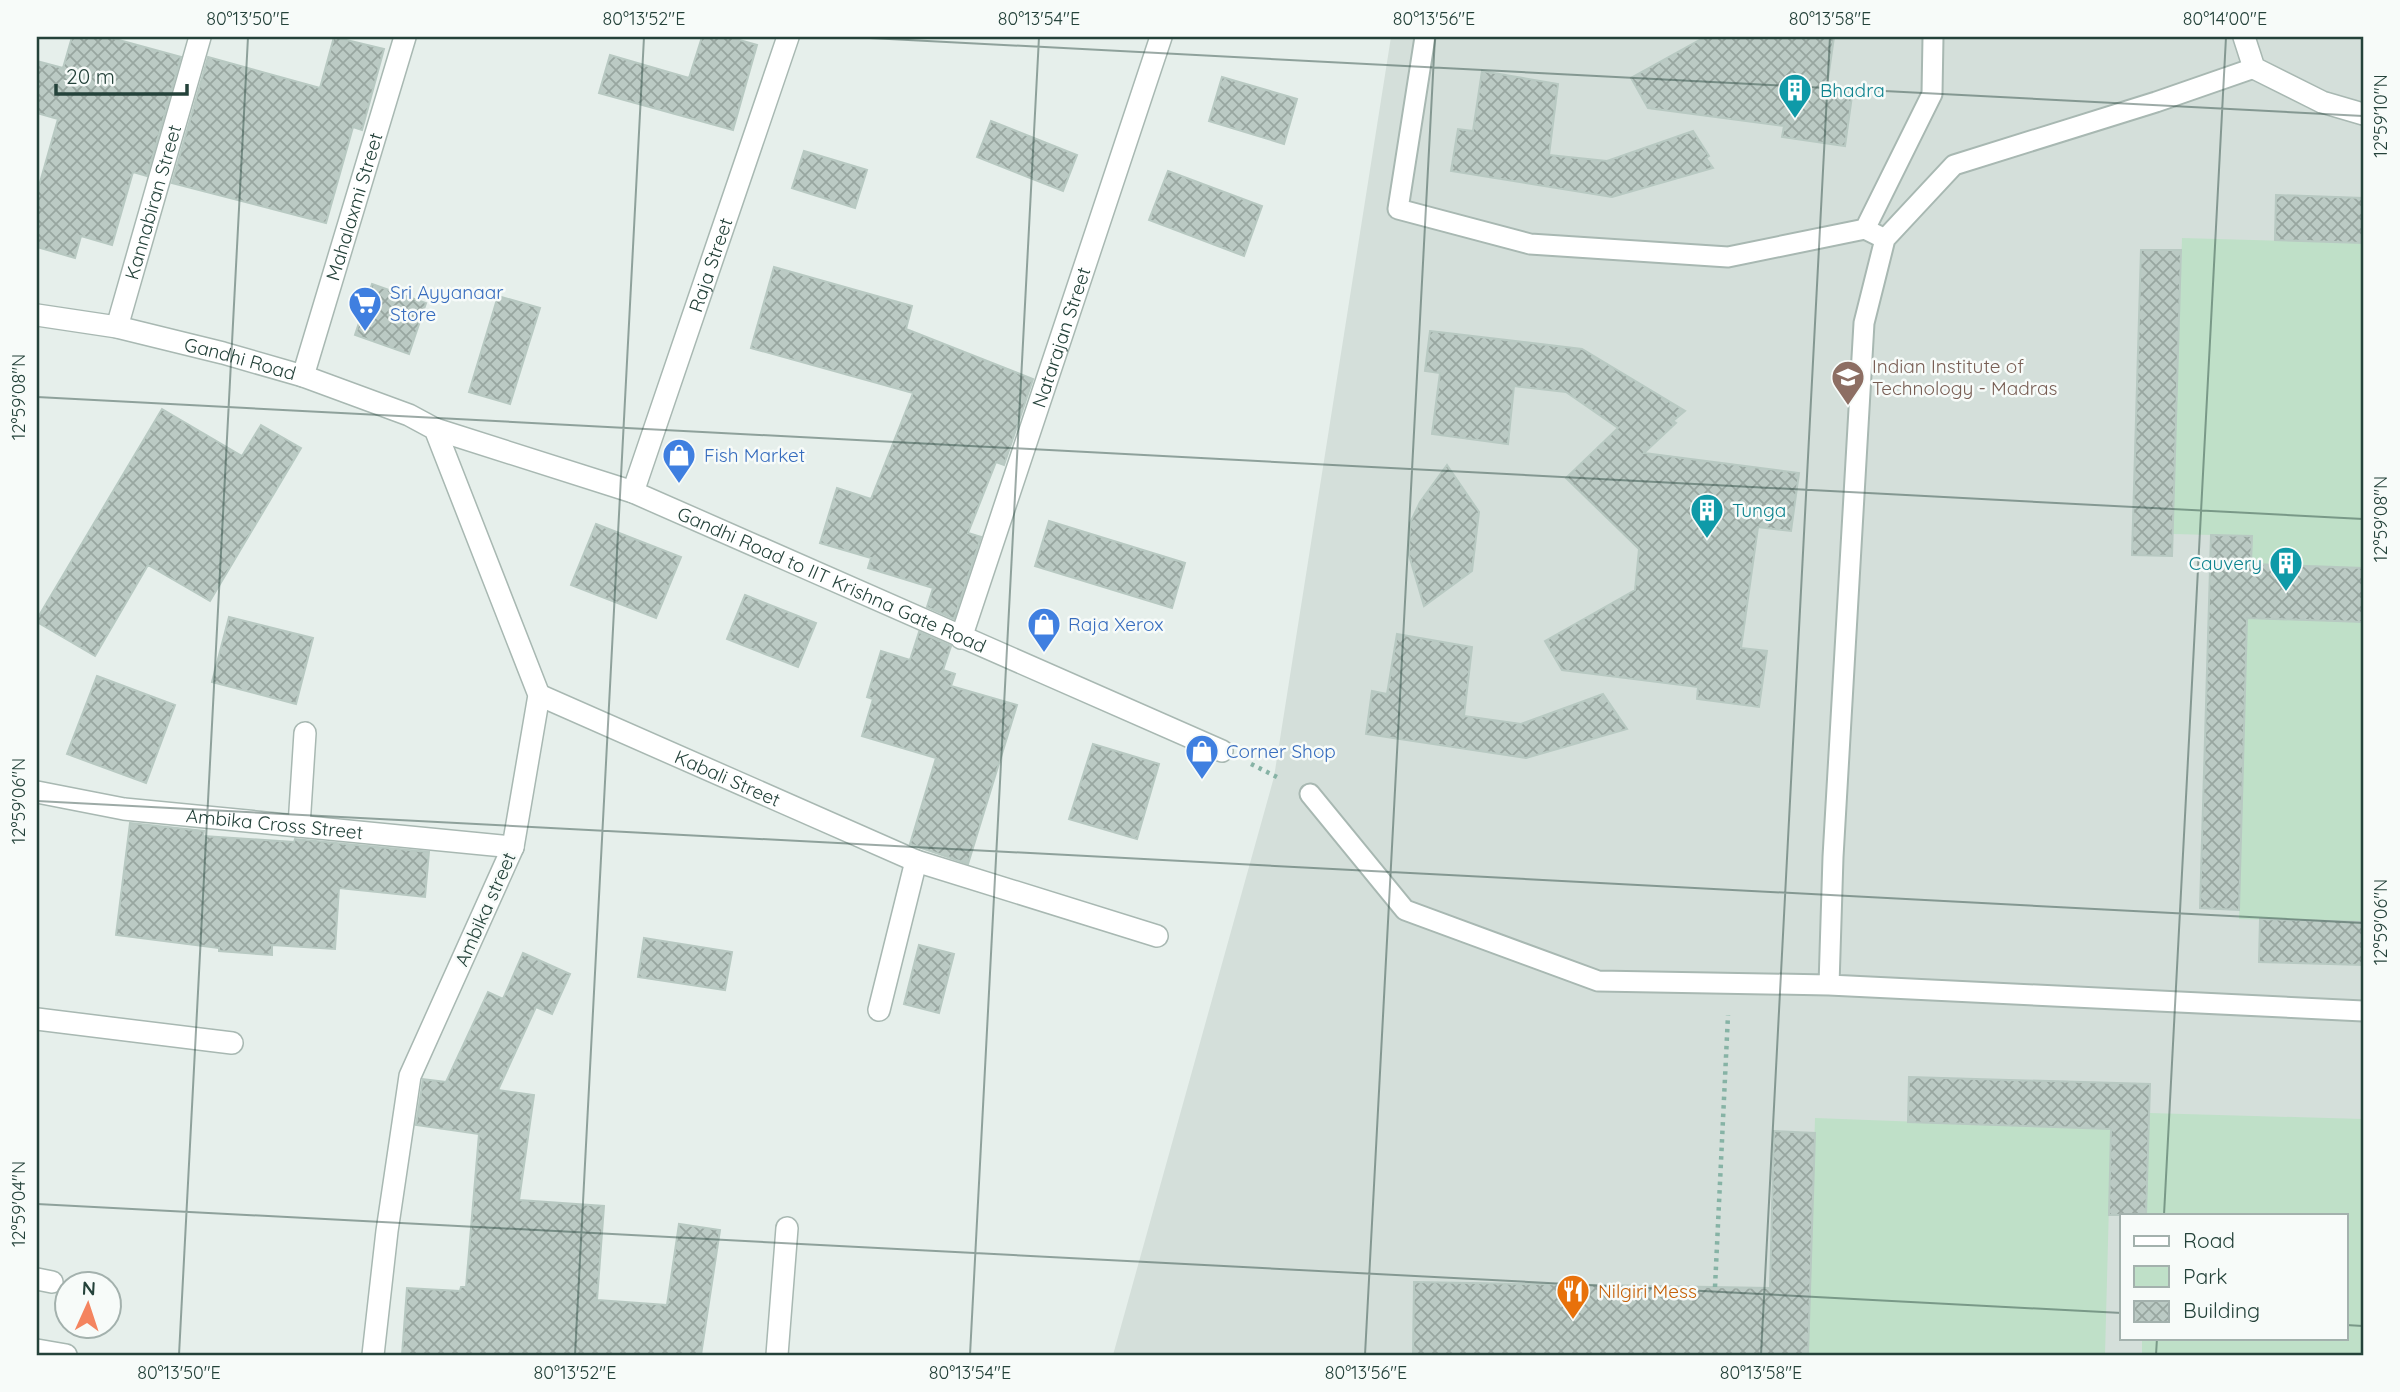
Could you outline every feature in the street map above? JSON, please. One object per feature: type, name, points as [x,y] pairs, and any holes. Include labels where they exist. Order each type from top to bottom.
[{"type":"street","name":"Kannabiran Street","points":[[117,327],[200,37]]},
{"type":"street","name":"Mahalaxmi Street","points":[[303,376],[405,37]]},
{"type":"street","name":"Raja Street","points":[[633,492],[788,37]]},
{"type":"street","name":"Natarajan Street","points":[[961,638],[1161,37]]},
{"type":"street","points":[[2244,37],[2253,68],[2322,102],[2363,114]]},
{"type":"street","name":"Gandhi Road","points":[[37,315],[117,327],[303,376],[410,415],[435,429]]},
{"type":"street","name":"Gandhi Road to IIT Krishna Gate Road","points":[[435,429],[633,492],[1222,751]]},
{"type":"street","points":[[435,429],[539,695]]},
{"type":"street","name":"Ambika street","points":[[373,1355],[387,1231],[410,1076],[513,847],[539,695]]},
{"type":"street","name":"Kabali Street","points":[[539,695],[916,860],[1157,936]]},
{"type":"street","points":[[299,826],[305,733]]},
{"type":"street","name":"Ambika Cross Street","points":[[37,792],[124,809],[513,847]]},
{"type":"street","points":[[879,1010],[916,860]]},
{"type":"street","points":[[37,1019],[232,1043]]},
{"type":"street","points":[[777,1355],[787,1228]]},
{"type":"street","points":[[37,1350],[66,1355]]},
{"type":"lane","points":[[1425,37],[1398,209],[1530,244],[1728,257],[1865,229],[1885,239]]},
{"type":"lane","points":[[1865,229],[1932,94],[1933,37]]},
{"type":"lane","points":[[1829,985],[1834,843],[1864,323],[1885,239],[1954,165],[2156,102],[2253,68]]},
{"type":"lane","points":[[1310,794],[1405,910],[1598,981],[1829,985],[2363,1011]]},
{"type":"path","points":[[1222,751],[1310,794]]},
{"type":"path","points":[[1715,1287],[1730,983]]},
{"type":"shaded area","name":"Indian Institute of Technology - Madras","points":[[1391,37],[2363,37],[2363,1355],[1113,1355],[1274,777]]},
{"type":"green space","points":[[2182,238],[2363,243],[2363,568],[2251,564],[2251,536],[2173,534]]},
{"type":"green space","points":[[2247,618],[2363,622],[2363,922],[2239,919]]},
{"type":"green space","points":[[2149,1113],[2363,1119],[2363,1355],[2142,1355],[2142,1340],[2348,1340],[2348,1214],[2146,1214]]},
{"type":"green space","points":[[1815,1118],[2111,1129],[2105,1355],[1808,1355]]},
{"type":"building","points":[[72,37],[108,37],[181,57],[147,176],[133,172],[112,245],[81,236],[75,258],[37,247],[37,193],[58,119],[37,113],[37,61],[63,68]]},
{"type":"building","points":[[334,37],[384,49],[362,130],[353,127],[326,223],[172,183],[208,57],[320,88]]},
{"type":"building","points":[[702,37],[729,37],[757,45],[733,130],[599,93],[610,55],[689,78]]},
{"type":"building","points":[[1705,37],[1834,37],[1827,86],[1853,89],[1845,146],[1782,137],[1784,126],[1648,108],[1631,78]]},
{"type":"building","points":[[1482,71],[1558,84],[1549,155],[1607,161],[1693,131],[1709,156],[1706,158],[1713,168],[1612,197],[1451,171],[1458,129],[1473,131]]},
{"type":"building","points":[[1222,77],[1297,99],[1284,144],[1209,121]]},
{"type":"building","points":[[991,121],[1077,155],[1063,191],[977,157]]},
{"type":"building","points":[[804,151],[867,170],[855,208],[792,188]]},
{"type":"building","points":[[1168,171],[1262,206],[1244,256],[1149,220]]},
{"type":"building","points":[[2276,195],[2363,198],[2363,243],[2275,240]]},
{"type":"building","points":[[2141,250],[2181,250],[2172,556],[2132,555]]},
{"type":"building","points":[[774,267],[912,306],[906,329],[1033,379],[1004,465],[996,462],[968,533],[981,537],[954,619],[927,607],[933,588],[868,568],[871,558],[820,543],[837,488],[871,499],[913,393],[751,348]]},
{"type":"building","points":[[372,284],[426,303],[409,354],[355,335]]},
{"type":"building","points":[[498,296],[540,308],[510,404],[469,392]]},
{"type":"building","name":"Tunga","points":[[1430,331],[1582,349],[1685,411],[1644,453],[1799,473],[1791,531],[1758,527],[1741,648],[1767,651],[1759,707],[1697,699],[1698,687],[1562,670],[1545,641],[1635,590],[1639,549],[1566,478],[1618,428],[1566,392],[1514,386],[1508,444],[1432,434],[1440,373],[1425,371]]},
{"type":"building","points":[[162,409],[242,456],[261,425],[301,448],[210,601],[148,565],[95,656],[37,622],[37,619]]},
{"type":"building","points":[[1447,465],[1479,512],[1472,571],[1424,606],[1409,555],[1410,523],[1420,502]]},
{"type":"building","points":[[1049,521],[1185,563],[1172,608],[1035,566]]},
{"type":"building","points":[[596,524],[681,557],[656,618],[571,585]]},
{"type":"building","name":"Cauvery","points":[[2211,535],[2252,536],[2251,564],[2363,568],[2363,622],[2247,618],[2239,910],[2200,908]]},
{"type":"building","points":[[745,595],[816,623],[798,667],[727,639]]},
{"type":"building","points":[[229,617],[313,638],[296,704],[212,682]]},
{"type":"building","points":[[919,632],[951,646],[943,670],[955,674],[951,686],[1017,705],[968,864],[910,844],[936,758],[862,736],[873,699],[867,697],[881,651],[910,660]]},
{"type":"building","points":[[1397,634],[1472,647],[1464,716],[1521,724],[1603,694],[1627,729],[1526,758],[1366,734],[1372,691],[1387,694]]},
{"type":"building","points":[[97,676],[175,705],[146,783],[67,754]]},
{"type":"building","points":[[1093,744],[1159,764],[1137,839],[1069,819]]},
{"type":"building","points":[[130,823],[204,831],[203,836],[294,842],[295,839],[429,852],[425,897],[339,888],[335,949],[272,945],[272,955],[219,951],[219,948],[116,935]]},
{"type":"building","points":[[2260,919],[2363,922],[2363,965],[2259,962]]},
{"type":"building","points":[[644,938],[732,952],[725,990],[638,977]]},
{"type":"building","points":[[919,945],[954,954],[939,1013],[904,1004]]},
{"type":"building","points":[[523,953],[570,974],[552,1014],[536,1007],[498,1090],[534,1095],[519,1200],[604,1206],[597,1300],[667,1305],[679,1224],[720,1230],[701,1355],[402,1355],[407,1288],[460,1291],[461,1287],[466,1287],[479,1134],[416,1125],[423,1079],[446,1082],[488,992],[503,999]]},
{"type":"building","points":[[1909,1077],[2150,1084],[2146,1214],[2109,1215],[2111,1129],[1908,1122]]},
{"type":"building","name":"Nilgiri Mess","points":[[1774,1131],[1815,1133],[1808,1355],[1413,1355],[1414,1282],[1770,1288]]},
{"type":"place","name":"Bhadra","points":[[1795,120]]},
{"type":"place","name":"Sri Ayyanaar Store","points":[[365,333]]},
{"type":"place","name":"Indian Institute of Technology - Madras","points":[[1848,407]]},
{"type":"place","name":"Fish Market","points":[[679,485]]},
{"type":"place","name":"Tunga","points":[[1707,540]]},
{"type":"place","name":"Cauvery","points":[[2286,593]]},
{"type":"place","name":"Raja Xerox","points":[[1044,654]]},
{"type":"place","name":"Corner Shop","points":[[1202,781]]},
{"type":"place","name":"Nilgiri Mess","points":[[1573,1321]]}]
